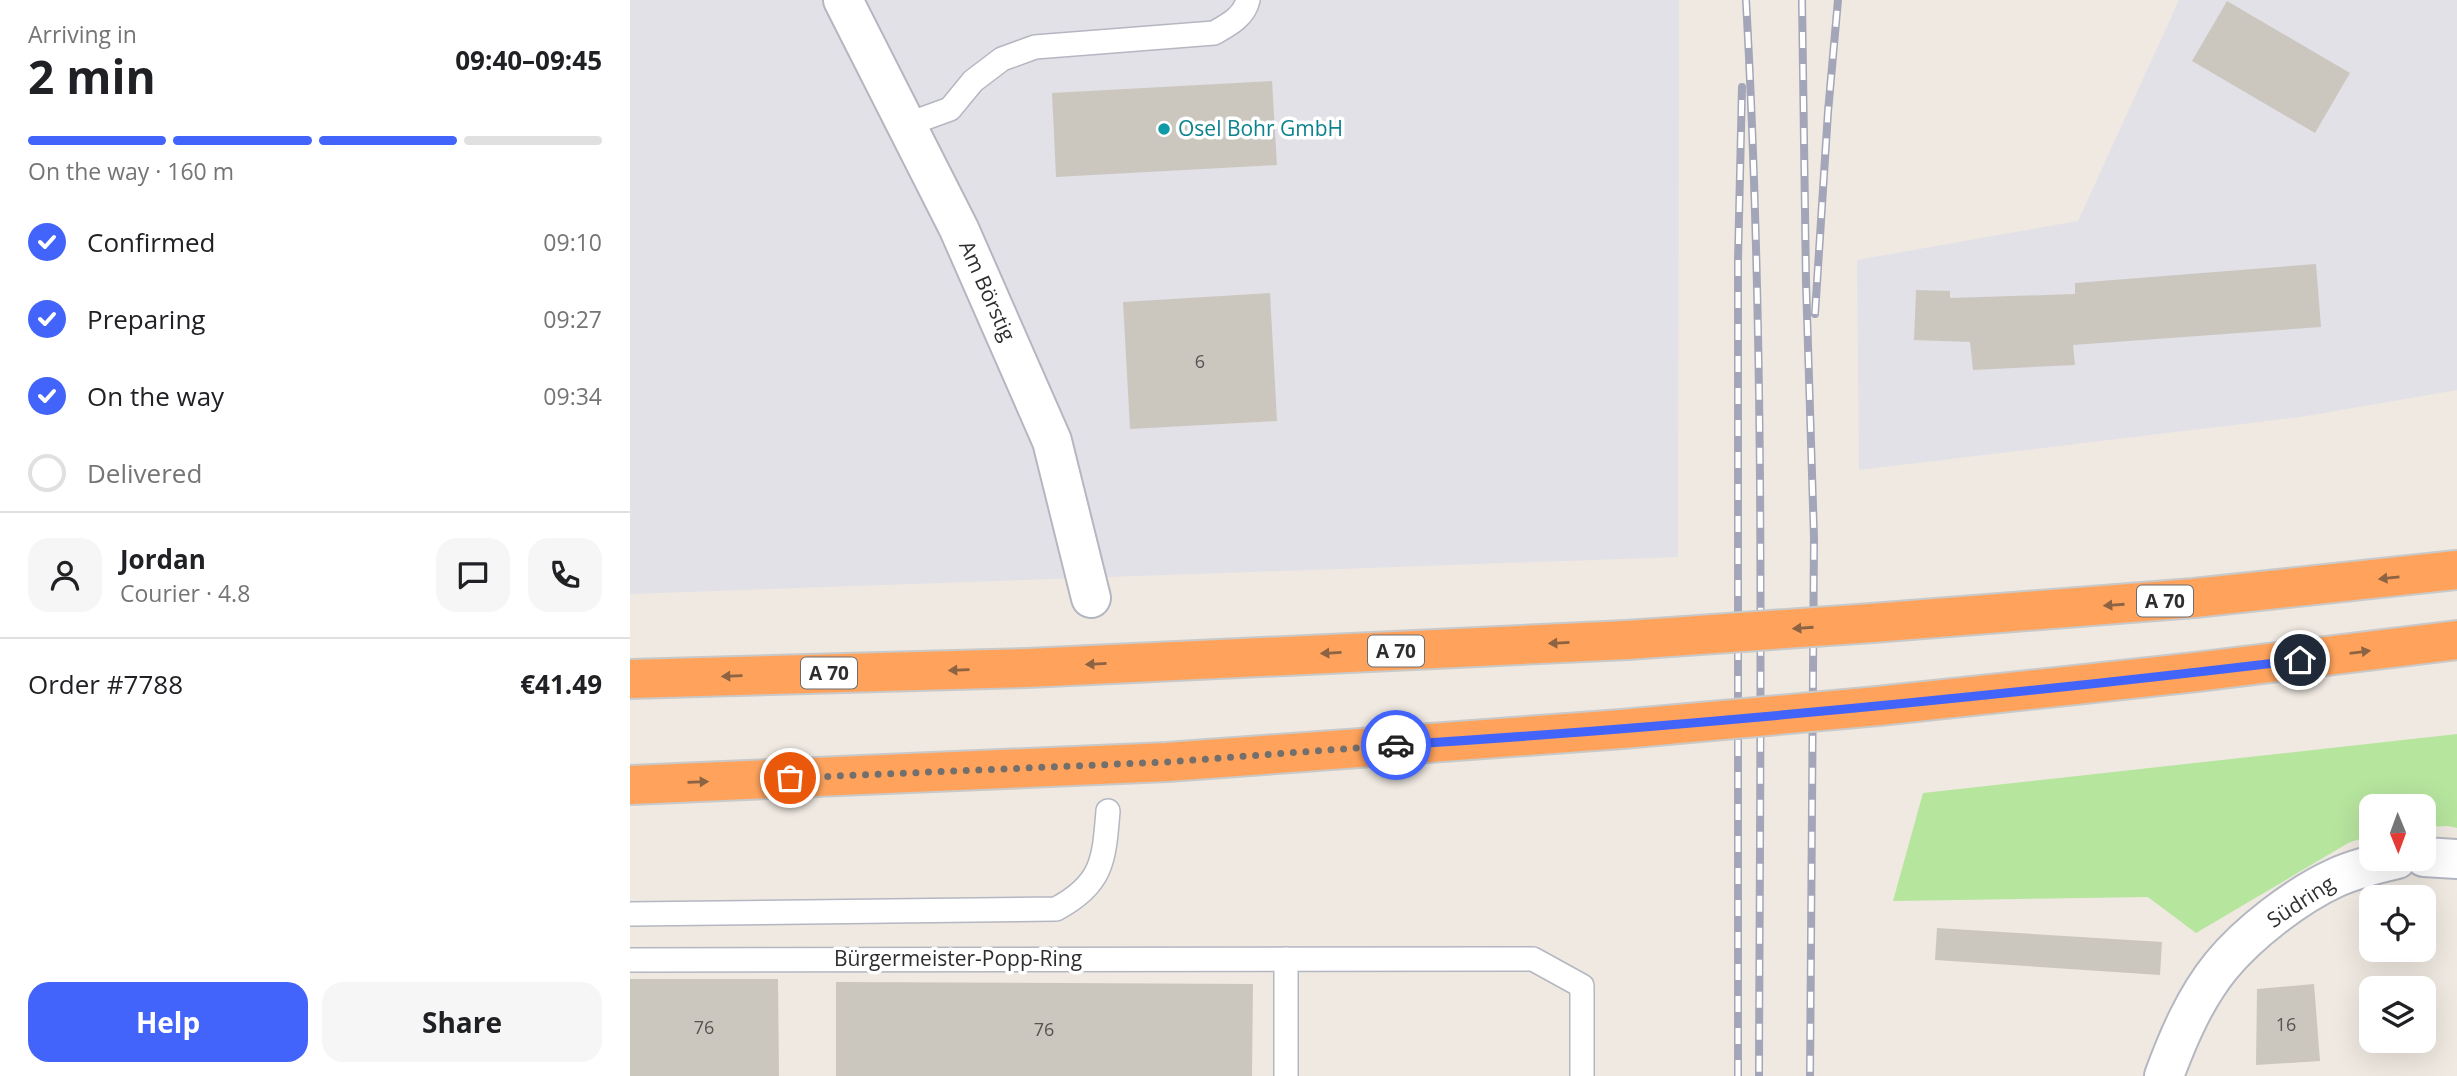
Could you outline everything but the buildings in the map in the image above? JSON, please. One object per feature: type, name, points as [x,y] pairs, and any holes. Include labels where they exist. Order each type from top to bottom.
[{"type":"highway","name":"A 70","points":[[630,678],[1027,668],[1627,640],[2194,598],[2457,570]]},
{"type":"highway","points":[[630,785],[1167,762],[1622,729],[1878,706],[2196,672],[2457,640]]},
{"type":"street","name":"Am Börstig","points":[[843,0],[959,229],[1052,441],[1091,598]]},
{"type":"street","points":[[2436,858],[2457,859]]},
{"type":"street","name":"Südring","points":[[2164,1076],[2174,1048],[2197,1003],[2219,968],[2233,953],[2278,914],[2308,893],[2335,877],[2359,869]]},
{"type":"lane","points":[[906,125],[950,109],[973,81],[1002,59],[1035,47],[1214,33],[1234,22],[1248,5],[1248,0]]},
{"type":"lane","points":[[630,915],[1056,909],[1078,898],[1096,874],[1106,849],[1108,811]]},
{"type":"lane","points":[[1286,959],[1286,1076]]},
{"type":"lane","name":"Bürgermeister-Popp-Ring","points":[[630,960],[1533,959],[1582,986],[1582,1076]]},
{"type":"shaded area","points":[[630,0],[1679,0],[1678,557],[630,594]]},
{"type":"shaded area","points":[[2179,0],[2457,0],[2457,390],[2301,417],[1859,470],[1857,260],[2078,221]]},
{"type":"green space","points":[[2457,734],[2457,828],[2436,826],[2436,794],[2359,794],[2359,839],[2350,842],[2196,933],[2148,897],[1893,901],[1923,793]]},
{"type":"railway","points":[[1746,0],[1757,269],[1759,403],[1759,1076]]},
{"type":"railway","points":[[1802,0],[1806,282],[1814,538],[1810,1076]]},
{"type":"railway","points":[[1815,314],[1838,0]]},
{"type":"railway","points":[[1738,1076],[1738,261],[1742,87]]},
{"type":"way so far","points":[[790,778],[1167,762],[1396,745]]},
{"type":"place","name":"Osel Bohr GmbH","points":[[1164,129]]},
{"type":"route","points":[[1396,745],[1622,729],[1878,706],[2300,660]]}]
